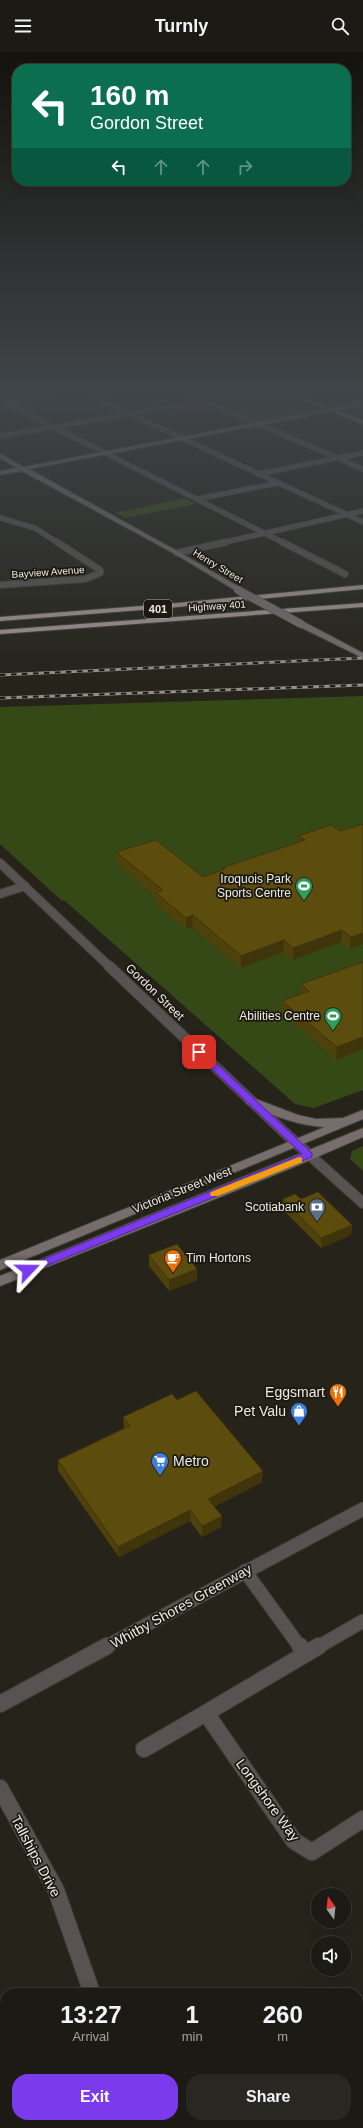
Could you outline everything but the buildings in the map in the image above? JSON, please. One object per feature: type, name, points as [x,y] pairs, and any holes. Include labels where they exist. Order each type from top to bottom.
[{"type":"highway","points":[[0,620],[363,587]]},
{"type":"highway","name":"Highway 401","points":[[0,620],[355,596]]},
{"type":"highway","name":"Highway 401","points":[[0,632],[363,605]]},
{"type":"main road","name":"Henry Street","points":[[67,492],[177,553],[238,590],[361,655]]},
{"type":"main road","points":[[250,1101],[292,1119],[333,1122],[358,1116]]},
{"type":"main road","name":"Victoria Street West","points":[[0,1265],[358,1116]]},
{"type":"main road","name":"Victoria Street West","points":[[0,1281],[363,1132]]},
{"type":"street","points":[[183,492],[345,574]]},
{"type":"street","points":[[197,499],[233,492]]},
{"type":"street","points":[[297,492],[363,522]]},
{"type":"street","points":[[177,553],[363,511]]},
{"type":"street","name":"Bayview Avenue","points":[[0,518],[35,528],[100,570],[100,573],[85,579],[0,585]]},
{"type":"street","name":"Gordon Street","points":[[0,864],[25,886],[250,1101],[363,1203]]},
{"type":"street","points":[[0,894],[25,886]]},
{"type":"street","name":"Whitby Shores Greenway","points":[[0,1704],[245,1571],[363,1509]]},
{"type":"street","points":[[245,1571],[305,1654]]},
{"type":"street","points":[[144,1749],[363,1621]]},
{"type":"street","name":"Longshore Way","points":[[206,1713],[294,1840],[312,1852],[363,1819]]},
{"type":"street","name":"Tallships Drive","points":[[0,1788],[56,1890],[90,1988]]},
{"type":"green space","points":[[185,498],[196,504],[125,518],[115,513]]},
{"type":"green space","points":[[363,696],[363,1090],[314,1108],[295,1104],[64,900],[62,901],[0,844],[0,707]]},
{"type":"green space","points":[[363,1146],[363,1171],[350,1159],[352,1151]]},
{"type":"railway","points":[[0,675],[363,658]]},
{"type":"railway","points":[[0,698],[363,685]]},
{"type":"slow traffic","points":[[214,1194],[299,1160]]},
{"type":"place","name":"Iroquois Park Sports Centre","points":[[304,901]]},
{"type":"place","name":"Abilities Centre","points":[[333,1031]]},
{"type":"place","name":"Scotiabank","points":[[317,1222]]},
{"type":"place","name":"Tim Hortons","points":[[173,1273]]},
{"type":"place","name":"Eggsmart","points":[[338,1407]]},
{"type":"place","name":"Pet Valu","points":[[299,1426]]},
{"type":"place","name":"Metro","points":[[160,1476]]},
{"type":"route","points":[[28,1270],[309,1155],[199,1052]]}]
